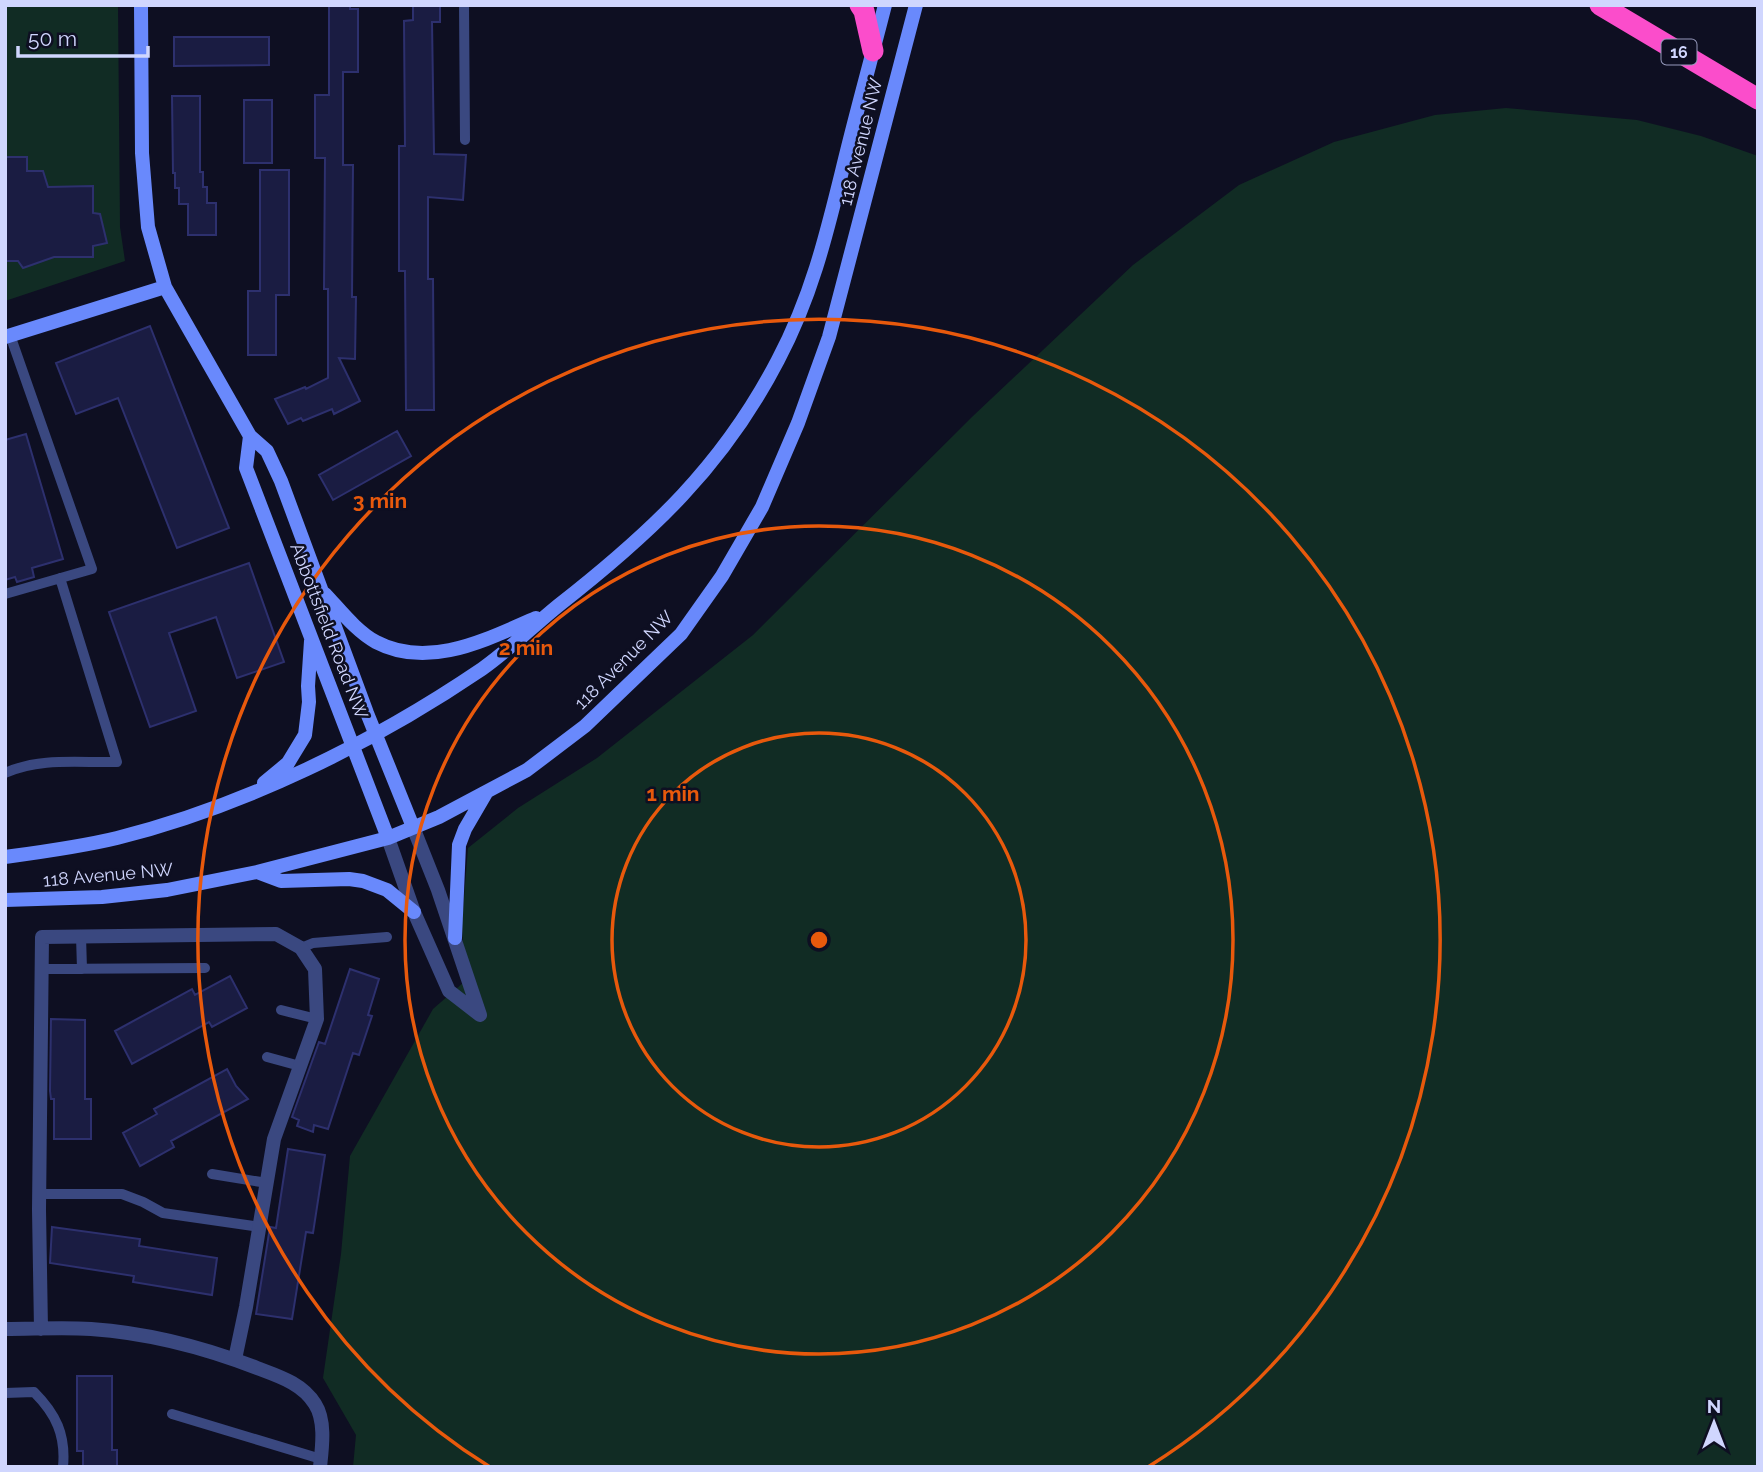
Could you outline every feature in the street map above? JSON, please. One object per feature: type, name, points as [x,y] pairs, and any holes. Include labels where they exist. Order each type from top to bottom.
[{"type":"highway","points":[[860,5],[864,11],[873,51]]},
{"type":"highway","name":"16","points":[[1600,5],[1758,99]]},
{"type":"main road","name":"Abbottsfield Road NW","points":[[141,5],[142,153],[148,227],[165,287],[250,436],[267,451],[272,461],[413,827]]},
{"type":"main road","name":"118 Avenue NW","points":[[5,857],[116,839],[248,796],[352,746],[484,668],[663,517],[714,460],[756,400],[805,301],[831,223],[885,5]]},
{"type":"main road","name":"118 Avenue NW","points":[[5,900],[103,897],[167,890],[257,872],[388,838],[439,817],[527,770],[585,726],[681,634],[722,576],[762,506],[798,423],[829,337],[916,5]]},
{"type":"main road","points":[[8,336],[165,287]]},
{"type":"main road","name":"Abbottsfield Road NW","points":[[250,436],[246,468],[388,838]]},
{"type":"main road","points":[[321,588],[357,628],[375,641],[411,653],[433,654],[461,647],[551,612]]},
{"type":"main road","points":[[248,796],[288,763],[305,735],[312,636]]},
{"type":"main road","points":[[454,938],[460,845],[485,793]]},
{"type":"main road","points":[[257,872],[281,881],[363,881],[387,890],[414,912]]},
{"type":"street","points":[[388,838],[414,912],[449,992],[480,1014],[413,827]]},
{"type":"street","points":[[41,1329],[39,1194],[42,936],[276,934],[301,948],[315,969],[317,1019],[274,1139],[235,1359]]},
{"type":"street","points":[[5,1329],[89,1329],[152,1336],[213,1351],[289,1381],[316,1405],[322,1431],[320,1463]]},
{"type":"lane","points":[[464,5],[465,140]]},
{"type":"lane","points":[[5,594],[92,569],[8,336]]},
{"type":"lane","points":[[5,774],[20,766],[72,760],[117,762],[61,578]]},
{"type":"lane","points":[[81,936],[82,969]]},
{"type":"lane","points":[[301,948],[313,943],[387,937]]},
{"type":"lane","points":[[41,969],[205,968]]},
{"type":"lane","points":[[282,1010],[317,1019]]},
{"type":"lane","points":[[267,1057],[300,1066]]},
{"type":"lane","points":[[212,1174],[267,1183]]},
{"type":"lane","points":[[39,1194],[122,1194],[163,1213],[260,1227]]},
{"type":"lane","points":[[5,1393],[34,1392],[50,1409],[61,1431],[63,1467]]},
{"type":"lane","points":[[172,1414],[320,1463]]},
{"type":"green space","points":[[5,5],[118,5],[120,227],[125,261],[5,301]]},
{"type":"green space","points":[[1506,108],[1637,120],[1701,136],[1758,156],[1758,1467],[353,1467],[356,1435],[323,1378],[341,1254],[350,1156],[433,1009],[464,982],[462,923],[468,848],[518,808],[597,758],[753,635],[973,416],[1133,265],[1239,185],[1334,142],[1435,115]]},
{"type":"building","points":[[329,5],[350,5],[350,9],[358,9],[358,72],[343,72],[343,165],[353,165],[352,297],[356,297],[355,359],[339,358],[360,401],[334,414],[332,409],[288,424],[275,399],[305,387],[306,389],[328,378],[328,289],[324,289],[325,158],[315,158],[315,95],[329,95]]},
{"type":"building","points":[[413,5],[440,5],[440,22],[432,22],[434,154],[466,155],[463,200],[428,197],[428,279],[433,279],[434,410],[406,410],[405,271],[399,271],[399,146],[405,146],[404,21],[413,20]]},
{"type":"building","points":[[174,37],[269,37],[269,65],[174,66]]},
{"type":"building","points":[[172,96],[200,96],[200,172],[203,172],[203,187],[207,187],[207,203],[216,203],[216,235],[188,235],[188,204],[179,204],[179,188],[175,188],[173,173]]},
{"type":"building","points":[[244,100],[272,100],[272,163],[244,163]]},
{"type":"building","points":[[5,157],[27,157],[27,171],[43,171],[48,187],[93,186],[93,213],[100,214],[107,243],[93,246],[93,257],[54,257],[23,268],[18,261],[5,261]]},
{"type":"building","points":[[260,170],[289,170],[289,295],[276,295],[276,355],[248,355],[248,291],[260,291]]},
{"type":"building","points":[[150,326],[229,528],[177,548],[118,398],[76,414],[56,363]]},
{"type":"building","points":[[397,431],[411,456],[333,500],[319,475]]},
{"type":"building","points":[[26,434],[63,559],[32,568],[34,577],[17,582],[15,577],[5,580],[5,440]]},
{"type":"building","points":[[249,563],[284,662],[237,678],[216,617],[169,633],[196,711],[150,727],[109,612]]},
{"type":"building","points":[[350,969],[379,979],[368,1015],[372,1016],[359,1055],[353,1053],[328,1129],[314,1125],[313,1132],[297,1126],[299,1120],[292,1117],[319,1042],[325,1044]]},
{"type":"building","points":[[230,976],[247,1008],[212,1027],[209,1022],[132,1064],[115,1031],[192,989],[195,995]]},
{"type":"building","points":[[51,1019],[85,1020],[85,1099],[91,1099],[91,1139],[54,1139],[54,1099],[51,1099],[50,1091]]},
{"type":"building","points":[[227,1069],[236,1086],[248,1099],[171,1141],[174,1147],[140,1166],[123,1133],[157,1114],[154,1109]]},
{"type":"building","points":[[288,1149],[325,1155],[313,1233],[306,1232],[292,1319],[256,1314],[270,1227],[276,1228]]},
{"type":"building","points":[[52,1227],[140,1239],[139,1246],[217,1258],[212,1295],[133,1282],[134,1276],[50,1263]]},
{"type":"building","points":[[77,1376],[112,1376],[112,1450],[117,1450],[117,1467],[83,1467],[83,1451],[77,1451]]}]
